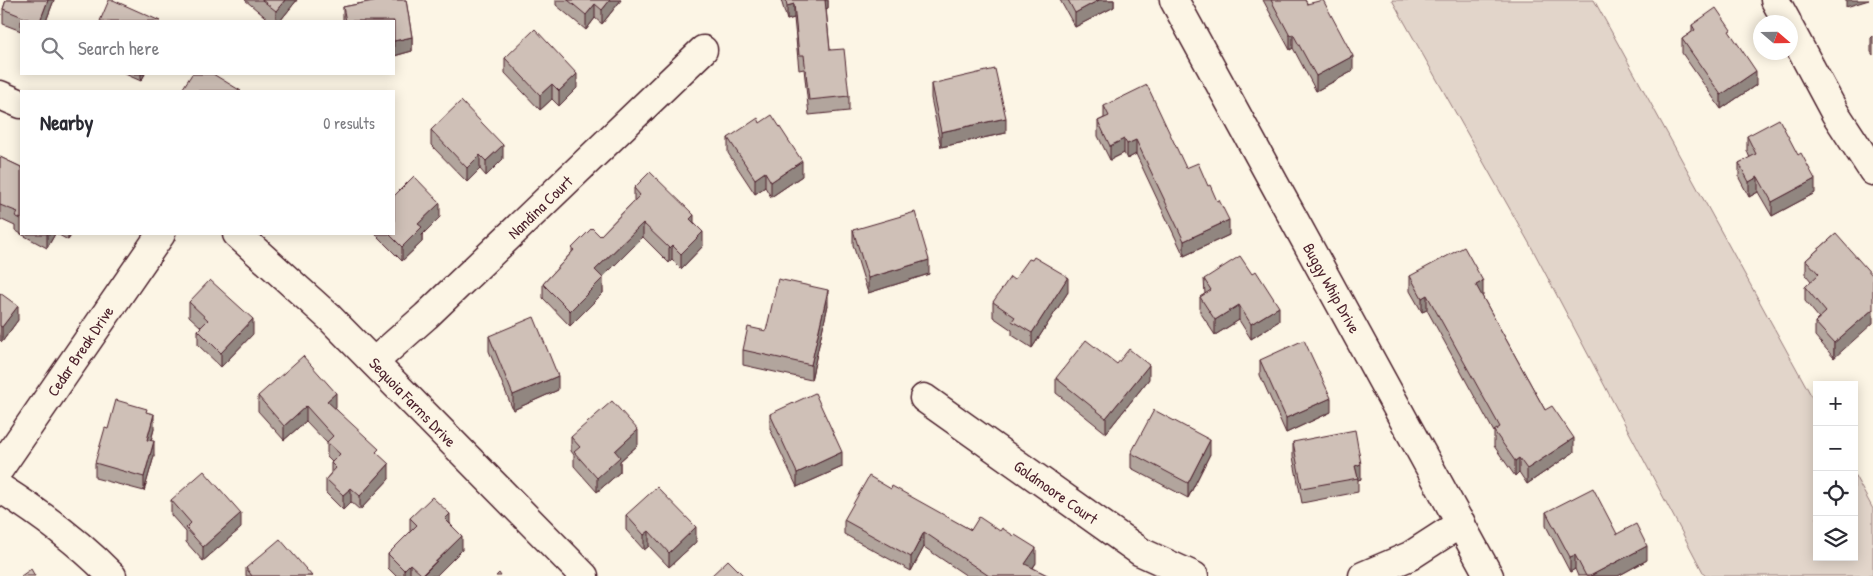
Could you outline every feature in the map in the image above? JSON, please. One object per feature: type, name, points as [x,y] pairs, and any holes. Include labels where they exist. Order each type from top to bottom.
[{"type":"street","name":"Buggy Whip Drive","points":[[1174,0],[1490,576]]},
{"type":"street","points":[[1775,0],[1783,15]]},
{"type":"street","points":[[1798,44],[1836,113],[1873,171]]},
{"type":"street","name":"Nandina Court","points":[[374,362],[426,316],[703,50]]},
{"type":"street","points":[[0,95],[20,104]]},
{"type":"street","name":"Cedar Break Drive","points":[[0,468],[160,235]]},
{"type":"street","name":"Sequoia Farms Drive","points":[[238,235],[329,317],[584,576]]},
{"type":"street","name":"Goldmoore Court","points":[[924,398],[1141,552],[1194,576]]},
{"type":"street","points":[[0,488],[48,520],[88,552],[112,576]]},
{"type":"street","points":[[1363,576],[1410,556],[1461,523]]},
{"type":"shaded area","points":[[1392,0],[1594,0],[1813,399],[1813,561],[1858,561],[1858,481],[1873,509],[1873,576],[1705,576],[1533,250]]},
{"type":"building","points":[[6,0],[48,0],[40,20],[30,20],[3,9]]},
{"type":"building","points":[[109,0],[113,0],[158,20],[100,20]]},
{"type":"building","points":[[262,0],[285,0],[276,11]]},
{"type":"building","points":[[378,0],[406,0],[412,37],[395,41],[395,20],[346,20],[343,7]]},
{"type":"building","points":[[568,0],[610,0],[602,10],[595,4],[586,15]]},
{"type":"building","points":[[786,0],[825,0],[830,50],[844,49],[849,96],[809,100],[804,55],[799,55],[794,4],[787,6]]},
{"type":"building","points":[[1068,0],[1099,0],[1075,13]]},
{"type":"building","points":[[1271,0],[1305,0],[1307,4],[1323,0],[1353,56],[1316,76],[1293,34],[1290,36]]},
{"type":"building","points":[[1716,8],[1756,71],[1721,95],[1682,39],[1695,30],[1692,25]]},
{"type":"building","points":[[535,29],[577,74],[559,91],[552,84],[540,95],[505,58]]},
{"type":"building","points":[[995,69],[1006,118],[941,132],[931,84]]},
{"type":"building","points":[[191,75],[215,75],[239,90],[182,90]]},
{"type":"building","points":[[1147,85],[1186,168],[1198,163],[1208,186],[1210,185],[1229,220],[1184,241],[1136,140],[1127,144],[1124,139],[1110,146],[1098,121],[1109,116],[1104,106]]},
{"type":"building","points":[[461,101],[503,145],[486,161],[480,155],[467,168],[431,130]]},
{"type":"building","points":[[772,115],[802,161],[771,182],[765,172],[755,179],[728,138],[758,118],[760,123]]},
{"type":"building","points":[[1779,119],[1798,155],[1801,153],[1815,179],[1772,202],[1758,177],[1749,182],[1739,163],[1756,154],[1747,136]]},
{"type":"building","points":[[0,157],[20,167],[20,218],[15,216],[18,212],[0,205]]},
{"type":"building","points":[[650,172],[694,215],[690,219],[703,232],[681,254],[672,245],[669,248],[643,223],[595,270],[603,278],[570,311],[543,284],[574,250],[572,248],[592,228],[600,236],[640,195],[634,188]]},
{"type":"building","points":[[414,176],[440,203],[418,224],[422,227],[402,247],[390,235],[395,235],[395,195]]},
{"type":"building","points":[[915,212],[929,260],[868,278],[853,230]]},
{"type":"building","points":[[1836,234],[1873,276],[1873,309],[1834,343],[1815,322],[1826,312],[1805,287],[1819,274],[1806,260]]},
{"type":"building","points":[[1464,247],[1483,281],[1476,285],[1545,410],[1552,406],[1574,438],[1527,469],[1519,458],[1515,461],[1494,431],[1500,427],[1427,295],[1422,298],[1410,276]]},
{"type":"building","points":[[1240,256],[1252,274],[1256,271],[1279,307],[1251,324],[1239,305],[1215,320],[1200,297],[1211,290],[1204,279]]},
{"type":"building","points":[[1034,257],[1068,277],[1032,333],[1012,321],[1015,317],[993,302],[1010,277],[1014,280],[1029,259],[1032,260]]},
{"type":"building","points":[[778,279],[828,290],[811,365],[743,350],[748,327],[766,331]]},
{"type":"building","points":[[210,280],[253,319],[221,353],[198,330],[208,320],[189,302]]},
{"type":"building","points":[[0,293],[18,306],[2,327],[0,326]]},
{"type":"building","points":[[534,317],[558,376],[513,395],[489,336]]},
{"type":"building","points":[[1086,340],[1117,364],[1129,349],[1149,365],[1106,418],[1056,378]]},
{"type":"building","points":[[1304,340],[1331,398],[1286,418],[1260,360]]},
{"type":"building","points":[[303,356],[336,393],[327,401],[379,449],[376,452],[389,464],[360,496],[351,488],[343,495],[326,479],[336,468],[331,463],[340,454],[327,442],[333,436],[306,406],[284,426],[258,396]]},
{"type":"building","points":[[815,393],[842,452],[797,473],[770,414]]},
{"type":"building","points":[[116,400],[147,409],[146,412],[154,414],[147,440],[154,441],[144,477],[95,463],[105,428],[108,429]]},
{"type":"building","points":[[612,401],[638,430],[615,451],[620,457],[597,478],[574,452],[580,447],[571,437]]},
{"type":"building","points":[[1154,410],[1210,440],[1188,483],[1131,453]]},
{"type":"building","points":[[1355,430],[1361,464],[1355,466],[1358,478],[1302,488],[1293,442]]},
{"type":"building","points":[[204,471],[241,513],[203,547],[186,528],[191,523],[171,500]]},
{"type":"building","points":[[869,476],[891,489],[892,486],[971,530],[979,517],[1000,531],[1002,528],[1015,535],[1036,548],[1025,564],[1049,576],[989,576],[924,532],[911,557],[844,520]]},
{"type":"building","points":[[657,487],[696,527],[669,553],[649,531],[644,535],[626,515]]},
{"type":"building","points":[[1593,488],[1617,534],[1636,524],[1647,546],[1590,576],[1586,576],[1575,555],[1570,557],[1546,512]]},
{"type":"building","points":[[432,497],[450,514],[445,519],[462,536],[422,575],[410,564],[404,570],[388,554],[417,525],[410,518]]},
{"type":"building","points":[[280,539],[312,576],[252,576],[246,568]]},
{"type":"building","points":[[728,560],[744,576],[711,576]]},
{"type":"building","points":[[31,569],[35,576],[21,576]]}]
